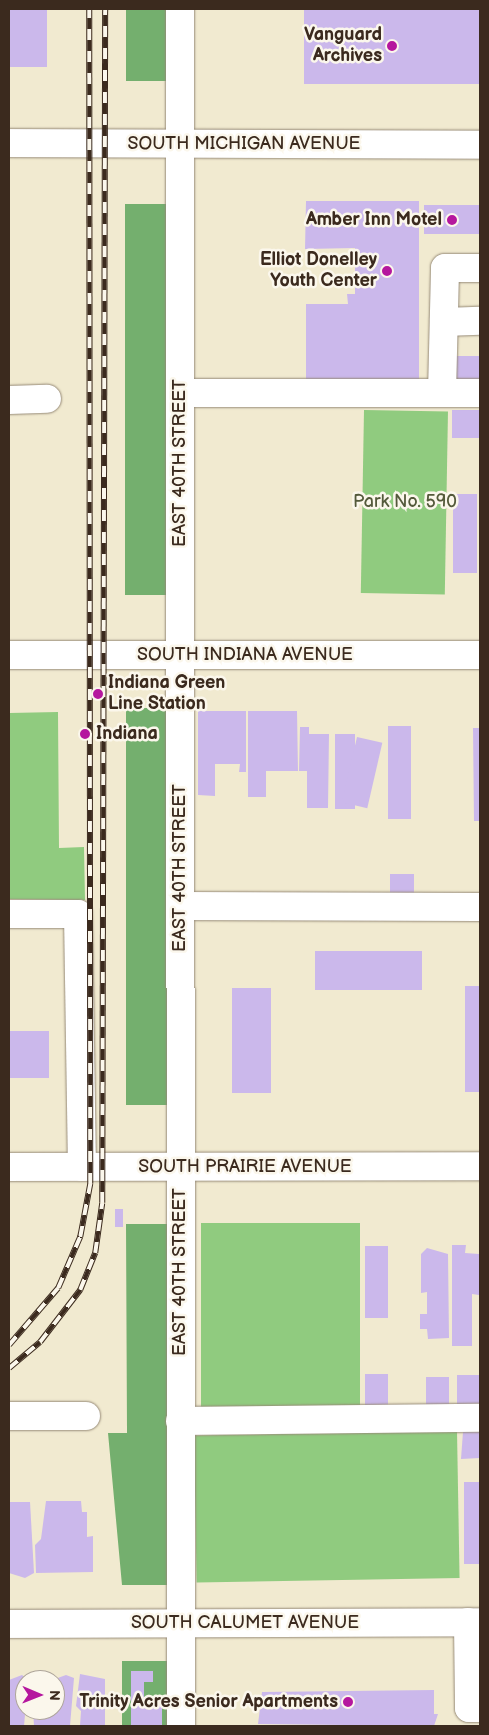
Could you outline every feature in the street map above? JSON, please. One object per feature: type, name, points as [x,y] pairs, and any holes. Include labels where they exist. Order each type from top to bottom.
[{"type":"street","name":"EAST 40TH STREET","points":[[180,9],[180,1726]]},
{"type":"street","name":"SOUTH MICHIGAN AVENUE","points":[[9,144],[480,145]]},
{"type":"street","points":[[442,393],[445,268],[480,268]]},
{"type":"street","points":[[444,322],[480,322]]},
{"type":"street","points":[[180,392],[480,394]]},
{"type":"street","points":[[9,400],[47,399]]},
{"type":"street","name":"SOUTH INDIANA AVENUE","points":[[9,655],[480,655]]},
{"type":"street","points":[[180,906],[480,907]]},
{"type":"street","points":[[9,914],[78,914],[82,1166]]},
{"type":"street","name":"SOUTH PRAIRIE AVENUE","points":[[9,1167],[480,1166]]},
{"type":"street","points":[[9,1416],[86,1416]]},
{"type":"street","points":[[180,1421],[480,1418]]},
{"type":"street","points":[[474,1622],[469,1708],[480,1708]]},
{"type":"street","name":"SOUTH CALUMET AVENUE","points":[[9,1624],[474,1622]]},
{"type":"green space","points":[[126,9],[173,9],[173,81],[126,81]]},
{"type":"green space","points":[[125,204],[172,204],[172,595],[125,595]]},
{"type":"green space","name":"Park No. 590","points":[[364,410],[448,411],[445,594],[361,593]]},
{"type":"green space","points":[[126,708],[169,708],[169,1105],[126,1105]]},
{"type":"green space","points":[[58,712],[59,848],[84,847],[85,900],[9,899],[9,713]]},
{"type":"green space","points":[[201,1223],[360,1223],[360,1412],[201,1412]]},
{"type":"green space","points":[[126,1224],[169,1224],[169,1585],[122,1585],[108,1433],[127,1433]]},
{"type":"green space","points":[[457,1431],[460,1578],[197,1583],[194,1436]]},
{"type":"green space","points":[[122,1661],[169,1661],[169,1726],[122,1726]]},
{"type":"building","points":[[9,9],[47,9],[47,67],[9,67]]},
{"type":"building","name":"Vanguard Archives","points":[[304,9],[480,9],[480,84],[304,84]]},
{"type":"building","name":"Elliot Donelley Youth Center","points":[[306,201],[419,201],[419,385],[306,385],[306,304],[348,304],[347,294],[355,294],[355,248],[305,249]]},
{"type":"building","name":"Amber Inn Motel","points":[[424,205],[480,205],[480,234],[424,234]]},
{"type":"building","points":[[451,356],[480,356],[480,384],[451,384]]},
{"type":"building","points":[[452,410],[479,410],[479,438],[452,438]]},
{"type":"building","points":[[453,494],[477,494],[477,573],[453,573]]},
{"type":"building","points":[[198,711],[246,711],[246,772],[239,772],[240,764],[215,764],[215,796],[198,795]]},
{"type":"building","points":[[248,711],[297,711],[298,771],[266,771],[266,797],[248,797]]},
{"type":"building","points":[[388,726],[411,726],[411,819],[388,819]]},
{"type":"building","points":[[300,727],[309,727],[309,734],[329,734],[328,808],[307,808],[307,771],[299,771]]},
{"type":"building","points":[[473,728],[480,728],[480,821],[474,821]]},
{"type":"building","points":[[335,734],[355,734],[355,809],[335,809]]},
{"type":"building","points":[[357,737],[382,743],[367,808],[342,802]]},
{"type":"building","points":[[390,874],[414,874],[414,895],[390,895]]},
{"type":"building","points":[[315,951],[422,951],[422,990],[315,990]]},
{"type":"building","points":[[465,986],[480,986],[480,1092],[465,1092]]},
{"type":"building","points":[[232,988],[271,988],[271,1093],[232,1093]]},
{"type":"building","points":[[9,1031],[49,1031],[49,1078],[9,1078]]},
{"type":"building","points":[[115,1209],[123,1209],[123,1227],[115,1227]]},
{"type":"building","points":[[452,1245],[466,1245],[465,1253],[479,1254],[479,1295],[472,1294],[472,1346],[452,1346]]},
{"type":"building","points":[[365,1246],[388,1246],[388,1318],[365,1318]]},
{"type":"building","points":[[427,1248],[448,1254],[449,1338],[428,1339],[427,1329],[420,1329],[420,1314],[427,1314],[427,1292],[421,1293],[421,1254]]},
{"type":"building","points":[[365,1374],[388,1374],[388,1406],[365,1406]]},
{"type":"building","points":[[457,1375],[480,1375],[480,1408],[457,1408]]},
{"type":"building","points":[[426,1377],[449,1377],[449,1409],[426,1409]]},
{"type":"building","points":[[463,1432],[480,1432],[480,1458],[461,1459]]},
{"type":"building","points":[[464,1482],[480,1482],[480,1564],[464,1564]]},
{"type":"building","points":[[46,1501],[81,1501],[82,1512],[87,1512],[87,1537],[93,1536],[93,1572],[36,1573],[35,1545],[41,1539]]},
{"type":"building","points":[[9,1502],[30,1502],[34,1573],[25,1578],[9,1573]]},
{"type":"building","points":[[131,1671],[153,1671],[153,1682],[144,1682],[144,1705],[162,1705],[162,1726],[131,1726]]},
{"type":"building","points":[[80,1674],[105,1679],[105,1726],[80,1726],[81,1711],[76,1706]]},
{"type":"building","points":[[65,1675],[74,1678],[70,1726],[34,1726],[34,1720],[65,1720]]},
{"type":"building","points":[[15,1678],[15,1720],[25,1720],[24,1726],[9,1726],[9,1680]]},
{"type":"building","name":"Trinity Acres Senior Apartments","points":[[434,1690],[434,1714],[438,1714],[434,1726],[258,1724],[262,1692]]},
{"type":"railway","points":[[9,1345],[58,1288],[80,1237],[90,1184],[89,9]]},
{"type":"railway","points":[[9,1368],[40,1342],[80,1290],[95,1253],[102,1203],[105,9]]},
{"type":"place","name":"Vanguard Archives","points":[[392,46]]},
{"type":"place","name":"Amber Inn Motel","points":[[452,220]]},
{"type":"place","name":"Elliot Donelley Youth Center","points":[[387,271]]},
{"type":"place","name":"Indiana Green Line Station","points":[[98,694]]},
{"type":"place","name":"Indiana","points":[[85,734]]},
{"type":"place","name":"Trinity Acres Senior Apartments","points":[[348,1702]]}]
